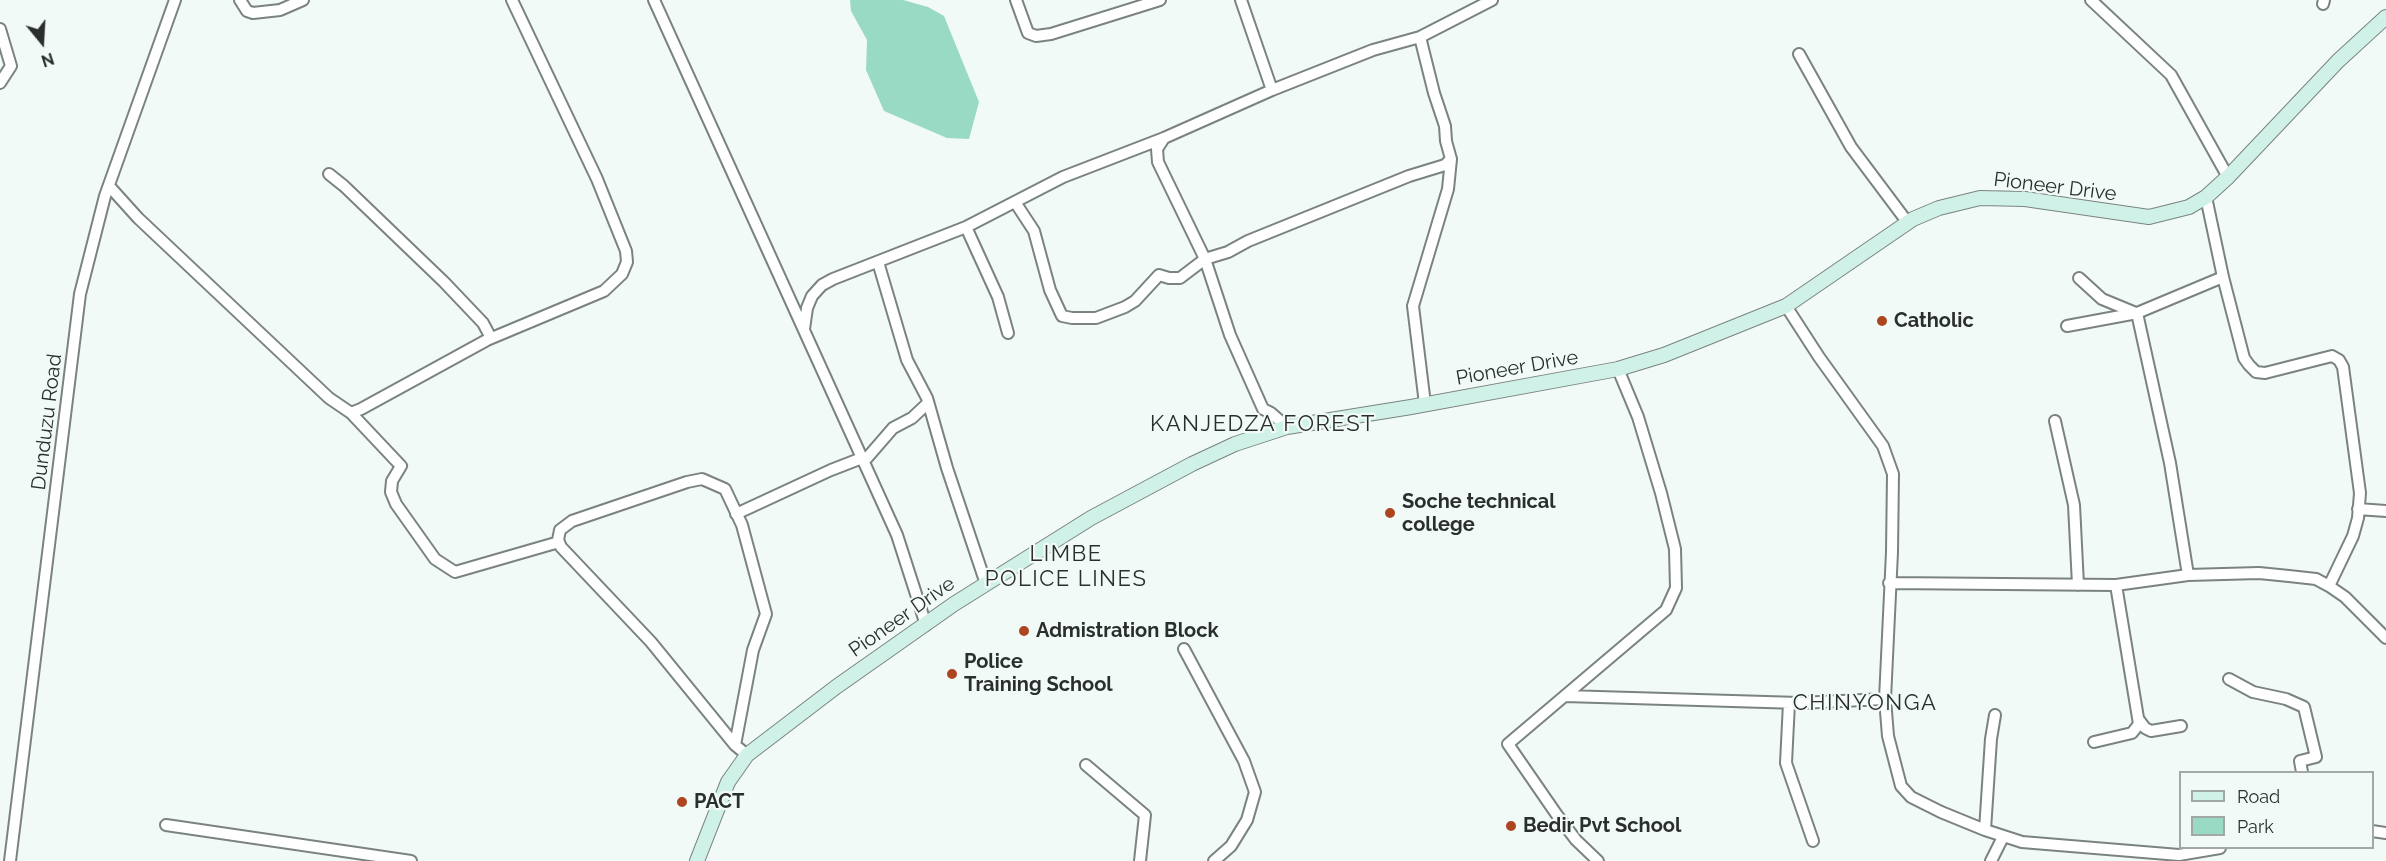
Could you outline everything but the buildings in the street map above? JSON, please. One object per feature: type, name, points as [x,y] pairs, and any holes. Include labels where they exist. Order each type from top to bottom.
[{"type":"street","name":"Dunduzu Road","points":[[10,861],[80,297],[99,218],[175,0]]},
{"type":"street","points":[[240,0],[247,11],[253,14],[279,10],[303,0]]},
{"type":"street","points":[[351,413],[491,338],[603,291],[612,286],[622,274],[627,262],[626,251],[597,179],[512,0]]},
{"type":"street","points":[[654,0],[897,535],[926,625]]},
{"type":"street","points":[[1016,0],[1028,33],[1036,36],[1051,34],[1160,0]]},
{"type":"street","points":[[1241,0],[1272,90]]},
{"type":"street","points":[[804,329],[807,308],[812,296],[822,285],[966,227],[1063,177],[1164,138],[1272,90],[1373,50],[1420,37],[1492,0]]},
{"type":"street","points":[[2091,0],[2171,75],[2228,177]]},
{"type":"street","name":"Pioneer Drive","points":[[697,861],[728,782],[747,755],[836,687],[986,584],[1091,518],[1192,464],[1235,444],[1287,427],[1425,405],[1618,369],[1664,355],[1786,306],[1908,223],[1940,208],[1989,197],[2025,199],[2149,217],[2189,207],[2206,197],[2228,177],[2338,61],[2386,17]]},
{"type":"street","points":[[0,29],[11,66],[0,83]]},
{"type":"street","points":[[1420,37],[1445,126],[1451,159],[1448,189],[1413,306],[1425,405]]},
{"type":"street","points":[[1799,54],[1851,147],[1908,223]]},
{"type":"street","points":[[1164,138],[1157,149],[1158,162],[1205,259],[1230,335],[1263,409],[1287,427]]},
{"type":"street","points":[[1015,202],[1034,231],[1050,290],[1062,316],[1095,318],[1125,308],[1135,301],[1159,275],[1180,278],[1205,259],[1228,252],[1248,241],[1409,176],[1445,165],[1451,159]]},
{"type":"street","points":[[329,174],[444,282],[483,323],[491,338]]},
{"type":"street","points":[[110,187],[138,218],[312,382],[351,413],[401,466],[392,481],[391,492],[396,504],[435,559],[455,572],[559,542]]},
{"type":"street","points":[[2206,197],[2223,277],[2244,358],[2256,372],[2265,373],[2324,356],[2332,356],[2339,360],[2343,367],[2360,494],[2353,536],[2329,586]]},
{"type":"street","points":[[966,227],[998,297],[1008,333]]},
{"type":"street","points":[[878,262],[907,360],[928,403],[986,584]]},
{"type":"street","points":[[2067,326],[2137,313],[2223,277]]},
{"type":"street","points":[[2079,278],[2103,299],[2137,313]]},
{"type":"street","points":[[1786,306],[1819,357],[1883,446],[1893,474],[1894,503],[1885,699],[1888,736],[1901,786],[1911,797],[1985,830],[2022,842],[2179,858],[2216,849]]},
{"type":"street","points":[[2137,313],[2170,463],[2188,575]]},
{"type":"street","points":[[1598,861],[1576,840],[1508,744],[1666,610],[1676,588],[1675,549],[1661,493],[1638,417],[1618,369]]},
{"type":"street","points":[[736,514],[862,458],[867,458],[893,428],[912,418],[928,403]]},
{"type":"street","points":[[2055,421],[2074,506],[2078,585]]},
{"type":"street","points":[[735,745],[753,650],[766,615],[742,525],[725,489],[702,479],[687,482],[573,521],[560,530],[561,547],[651,642],[735,745],[747,755]]},
{"type":"street","points":[[2358,509],[2386,511]]},
{"type":"street","points":[[1889,583],[2116,585],[2188,575],[2259,573],[2289,576],[2316,579],[2329,586],[2352,603],[2386,638]]},
{"type":"street","points":[[2094,742],[2132,733],[2139,724],[2116,585]]},
{"type":"street","points":[[1184,650],[1244,761],[1255,792],[1247,820],[1231,846],[1214,861]]},
{"type":"street","points":[[2229,679],[2253,692],[2286,699],[2304,707],[2316,757],[2300,761],[2302,771]]},
{"type":"street","points":[[1565,696],[1789,703],[1885,699]]},
{"type":"street","points":[[1789,703],[1786,763],[1813,842]]},
{"type":"street","points":[[1985,830],[1991,739],[1995,715]]},
{"type":"street","points":[[2139,720],[2145,729],[2151,731],[2181,726]]},
{"type":"street","points":[[1086,765],[1145,815],[1140,861]]},
{"type":"street","points":[[166,825],[411,861]]},
{"type":"street","points":[[1990,861],[2003,837]]},
{"type":"green space","points":[[850,0],[903,0],[928,7],[944,16],[979,102],[969,139],[947,138],[884,111],[866,70],[867,40],[851,11]]},
{"type":"place","name":"Catholic","points":[[1882,321]]},
{"type":"place","name":"Soche technical college","points":[[1390,513]]},
{"type":"place","name":"Admistration Block","points":[[1024,631]]},
{"type":"place","name":"Police Training School","points":[[952,674]]},
{"type":"place","name":"PACT","points":[[682,802]]},
{"type":"place","name":"Bedir Pvt School","points":[[1511,826]]},
{"type":"district","name":"KANJEDZA FOREST","points":[[1263,424]]},
{"type":"district","name":"LIMBE POLICE LINES","points":[[1066,566]]},
{"type":"district","name":"CHINYONGA","points":[[1865,703]]}]
